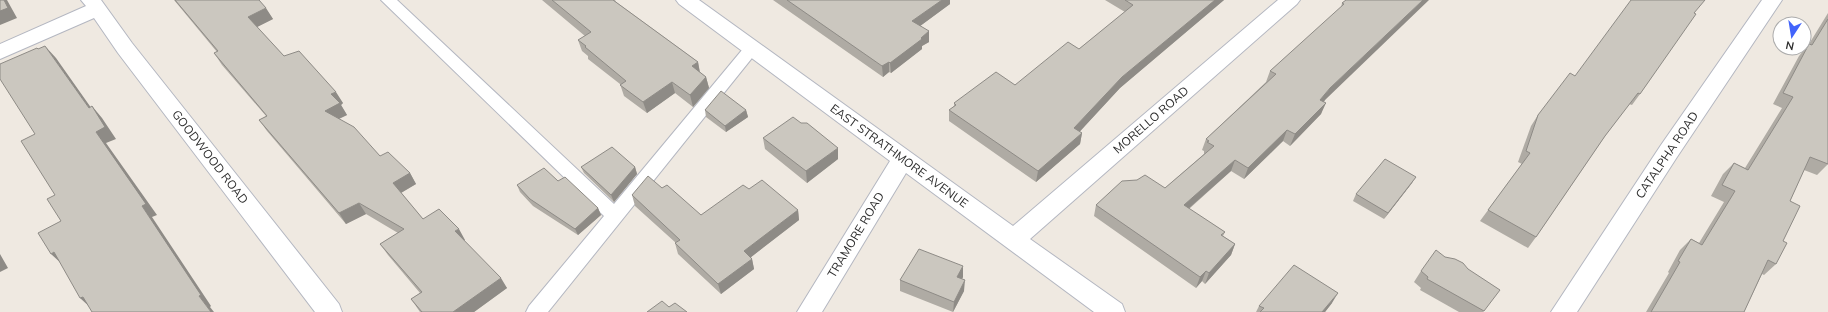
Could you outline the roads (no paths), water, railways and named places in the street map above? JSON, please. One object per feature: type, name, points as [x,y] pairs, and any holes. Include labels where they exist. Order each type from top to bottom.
[{"type":"street","name":"EAST STRATHMORE AVENUE","points":[[686,0],[1013,240],[1092,305],[1113,312]]},
{"type":"street","name":"MORELLO ROAD","points":[[1013,240],[1289,0]]},
{"type":"street","name":"CATALPHA ROAD","points":[[1563,312],[1673,144],[1772,0]]},
{"type":"street","points":[[0,52],[94,4]]},
{"type":"street","name":"GOODWOOD ROAD","points":[[94,4],[330,312]]},
{"type":"street","name":"TRAMORE ROAD","points":[[809,312],[903,159]]},
{"type":"lane","points":[[388,0],[615,215]]},
{"type":"lane","points":[[536,312],[752,48]]}]
